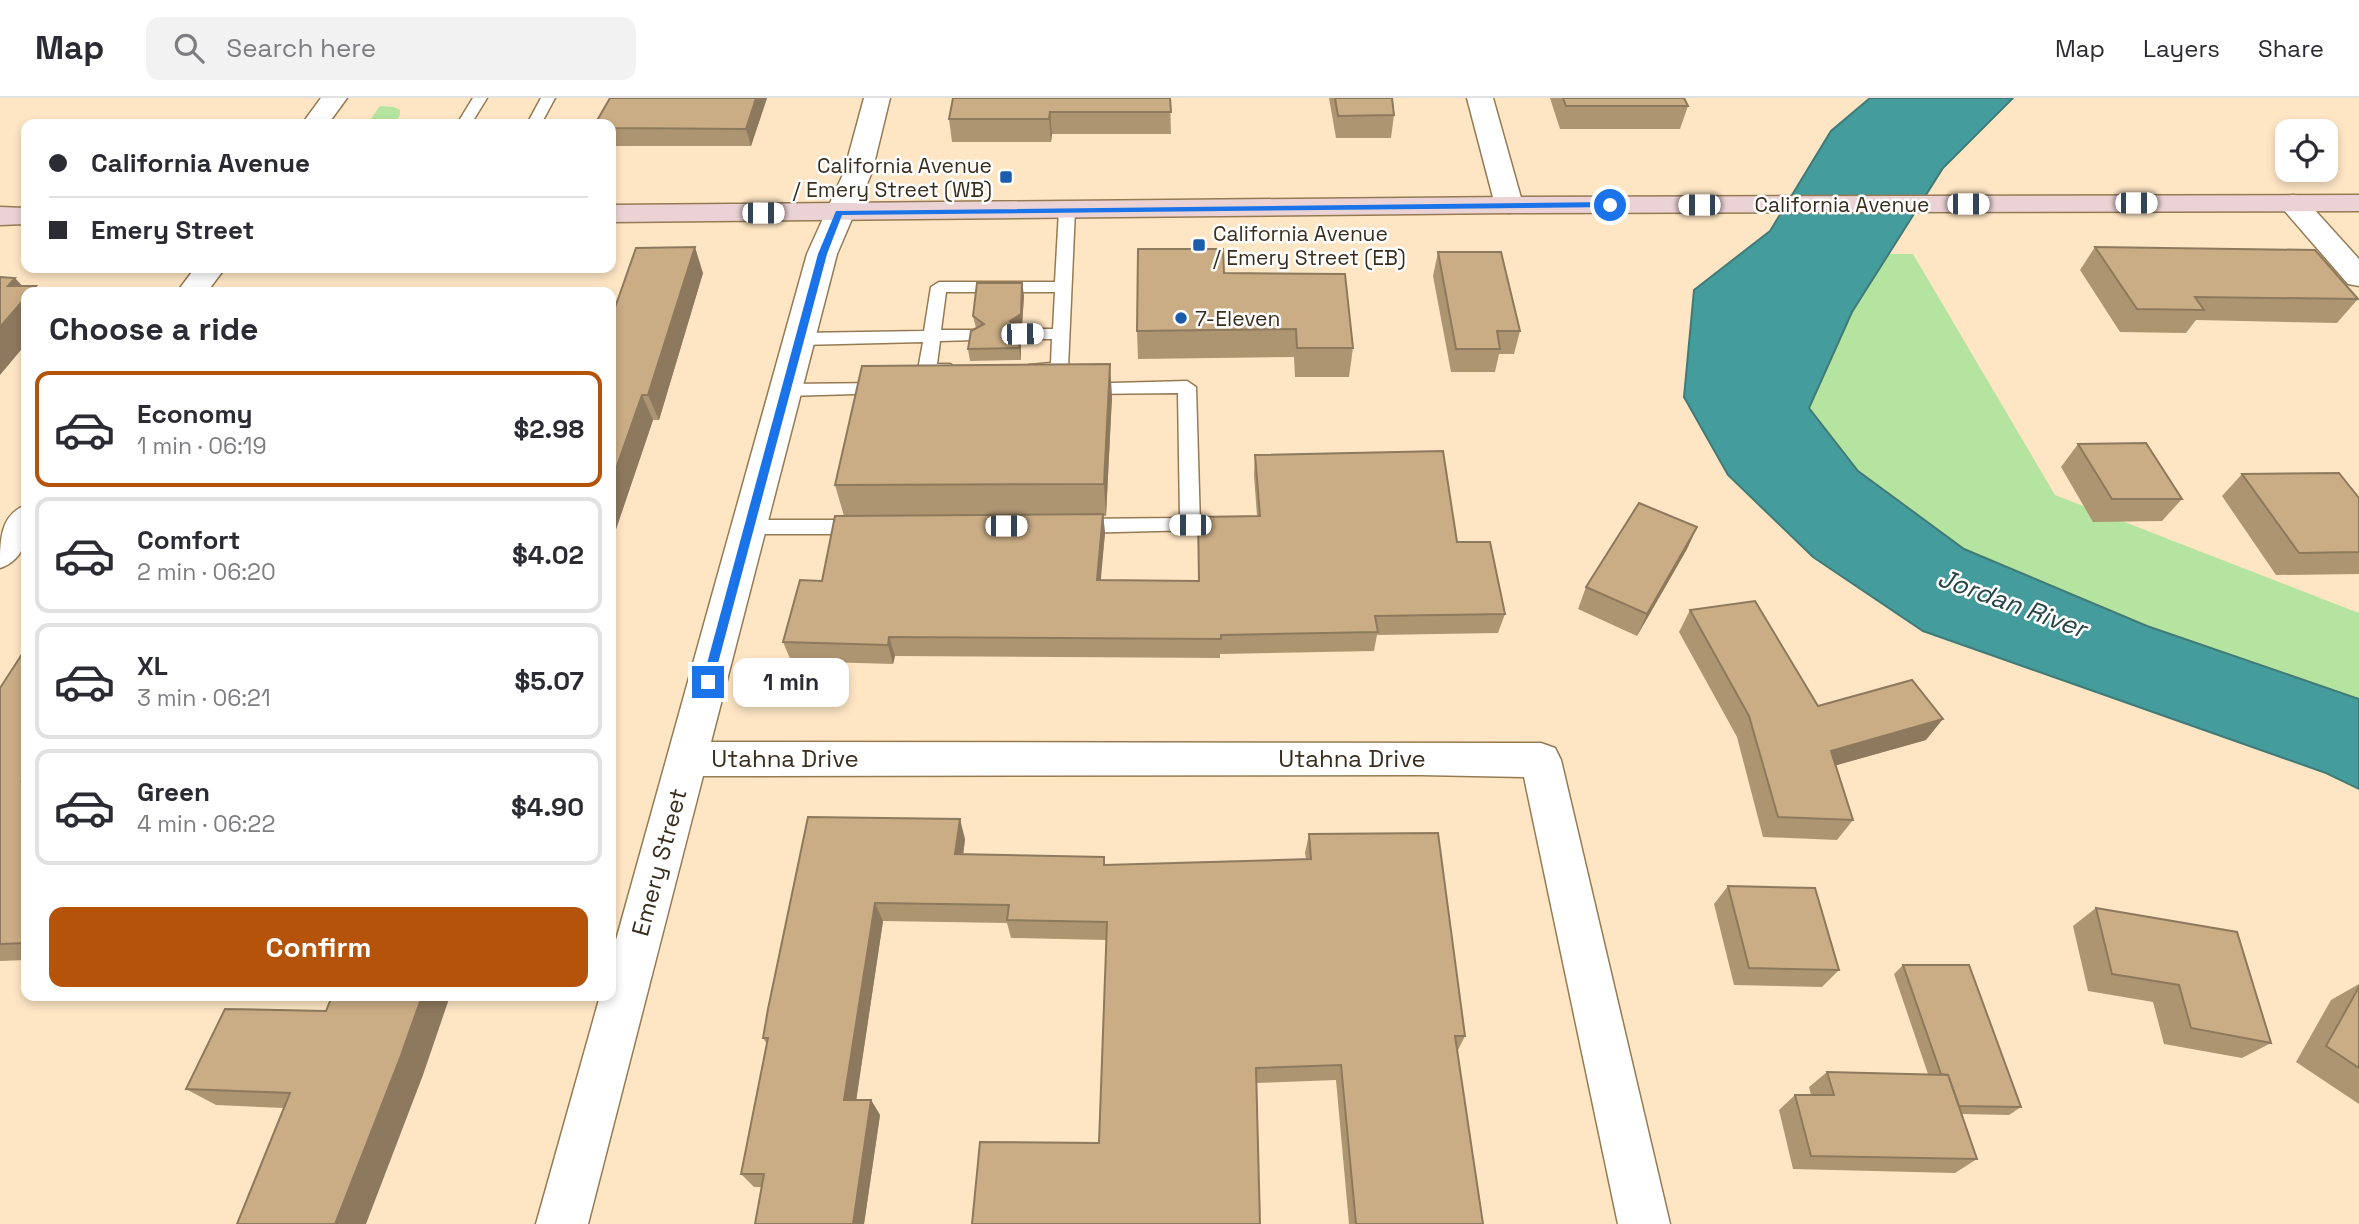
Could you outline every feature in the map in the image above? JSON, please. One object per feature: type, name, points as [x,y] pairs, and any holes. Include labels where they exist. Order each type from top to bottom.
[{"type":"main road","name":"California Avenue","points":[[616,214],[1509,205],[2359,203]]},
{"type":"main road","points":[[0,216],[21,216]]},
{"type":"street","points":[[319,119],[334,98]]},
{"type":"street","name":"Emery Street","points":[[562,1224],[822,254],[858,172],[877,98]]},
{"type":"street","points":[[1480,98],[1509,205]]},
{"type":"street","points":[[2293,203],[2359,277]]},
{"type":"street","points":[[0,554],[21,525]]},
{"type":"street","name":"Utahna Drive","points":[[687,759],[1541,760],[1644,1224]]},
{"type":"lane","points":[[467,119],[480,98]]},
{"type":"lane","points":[[537,119],[548,98]]},
{"type":"lane","points":[[1020,369],[1059,368],[1067,210]]},
{"type":"lane","points":[[967,370],[927,370],[939,287],[1063,287]]},
{"type":"lane","points":[[1022,334],[1061,334]]},
{"type":"lane","points":[[800,339],[974,335]]},
{"type":"lane","points":[[1054,526],[1190,525],[1187,387],[1063,388]]},
{"type":"lane","points":[[786,390],[898,389]]},
{"type":"lane","points":[[749,527],[877,526]]},
{"type":"green space","points":[[380,106],[400,110],[397,119],[371,119]]},
{"type":"green space","points":[[1889,254],[1913,254],[2055,495],[2359,613],[2359,699],[2147,626],[1964,549],[1858,471],[1809,407],[1852,312]]},
{"type":"water","name":"Jordan River","points":[[1870,98],[2013,98],[1943,168],[1852,312],[1809,408],[1858,471],[1964,549],[2147,626],[2359,699],[2359,789],[2326,773],[1923,631],[1813,557],[1728,475],[1684,397],[1694,290],[1770,231],[1831,131]]},
{"type":"building","points":[[610,98],[756,98],[746,129],[616,128],[616,119],[598,119]]},
{"type":"building","points":[[953,98],[1170,98],[1171,112],[1050,112],[1049,119],[949,119]]},
{"type":"building","points":[[1335,98],[1392,98],[1394,115],[1338,116]]},
{"type":"building","points":[[1563,98],[1684,98],[1688,106],[1566,106]]},
{"type":"building","points":[[695,247],[648,395],[642,395],[616,469],[616,305],[636,248]]},
{"type":"building","points":[[2095,247],[2315,250],[2358,299],[2195,297],[2204,310],[2137,309]]},
{"type":"building","points":[[1138,249],[1223,249],[1224,273],[1345,274],[1353,348],[1297,348],[1296,329],[1137,331]]},
{"type":"building","points":[[1438,252],[1501,252],[1520,331],[1497,331],[1500,349],[1456,349]]},
{"type":"building","points":[[0,277],[15,278],[8,286],[36,286],[21,287],[21,303],[0,327]]},
{"type":"building","points":[[977,283],[1022,283],[1021,314],[1010,321],[1020,329],[1019,348],[968,349],[971,331],[984,324],[973,316]]},
{"type":"building","points":[[1110,364],[1104,484],[835,485],[862,366]]},
{"type":"building","points":[[2146,443],[2182,499],[2112,499],[2078,444]]},
{"type":"building","points":[[1443,451],[1457,542],[1490,542],[1505,614],[1375,616],[1378,632],[1221,635],[1221,639],[889,637],[888,645],[783,642],[800,580],[822,581],[835,516],[1103,514],[1097,580],[1199,581],[1198,517],[1260,516],[1255,455]]},
{"type":"building","points":[[2339,473],[2359,498],[2359,552],[2299,553],[2242,474]]},
{"type":"building","points":[[1639,503],[1697,527],[1647,614],[1586,587]]},
{"type":"building","points":[[1755,601],[1818,706],[1912,680],[1943,719],[1831,751],[1853,820],[1778,817],[1749,716],[1690,610]]},
{"type":"building","points":[[21,656],[21,943],[0,944],[0,688]]},
{"type":"building","points":[[808,817],[960,819],[955,854],[1104,857],[1104,865],[1311,859],[1309,834],[1438,833],[1465,1036],[1455,1036],[1483,1224],[1356,1224],[1341,1065],[1256,1068],[1260,1224],[972,1224],[980,1142],[1099,1143],[1107,922],[1007,920],[1009,905],[875,903],[844,1100],[871,1100],[853,1224],[755,1224],[764,1174],[741,1174],[768,1038],[763,1038],[768,1009]]},
{"type":"building","points":[[1728,886],[1815,888],[1839,970],[1749,968]]},
{"type":"building","points":[[2096,908],[2237,932],[2271,1043],[2191,1028],[2179,985],[2112,974]]},
{"type":"building","points":[[1903,965],[1969,965],[2021,1107],[1959,1106],[1948,1075],[1941,1074]]},
{"type":"building","points":[[2359,987],[2359,1068],[2326,1046]]},
{"type":"building","points":[[330,1001],[420,1001],[335,1224],[237,1224],[290,1093],[186,1089],[225,1009],[326,1011]]},
{"type":"building","points":[[1827,1072],[1948,1075],[1977,1159],[1811,1156],[1795,1095],[1834,1095]]},
{"type":"place","name":"California Avenue / Emery Street (WB)","points":[[1006,177]]},
{"type":"place","name":"California Avenue / Emery Street (EB)","points":[[1199,245]]},
{"type":"place","name":"7-Eleven","points":[[1181,318]]},
{"type":"route","points":[[708,682],[822,254],[839,212],[1610,205]]}]
